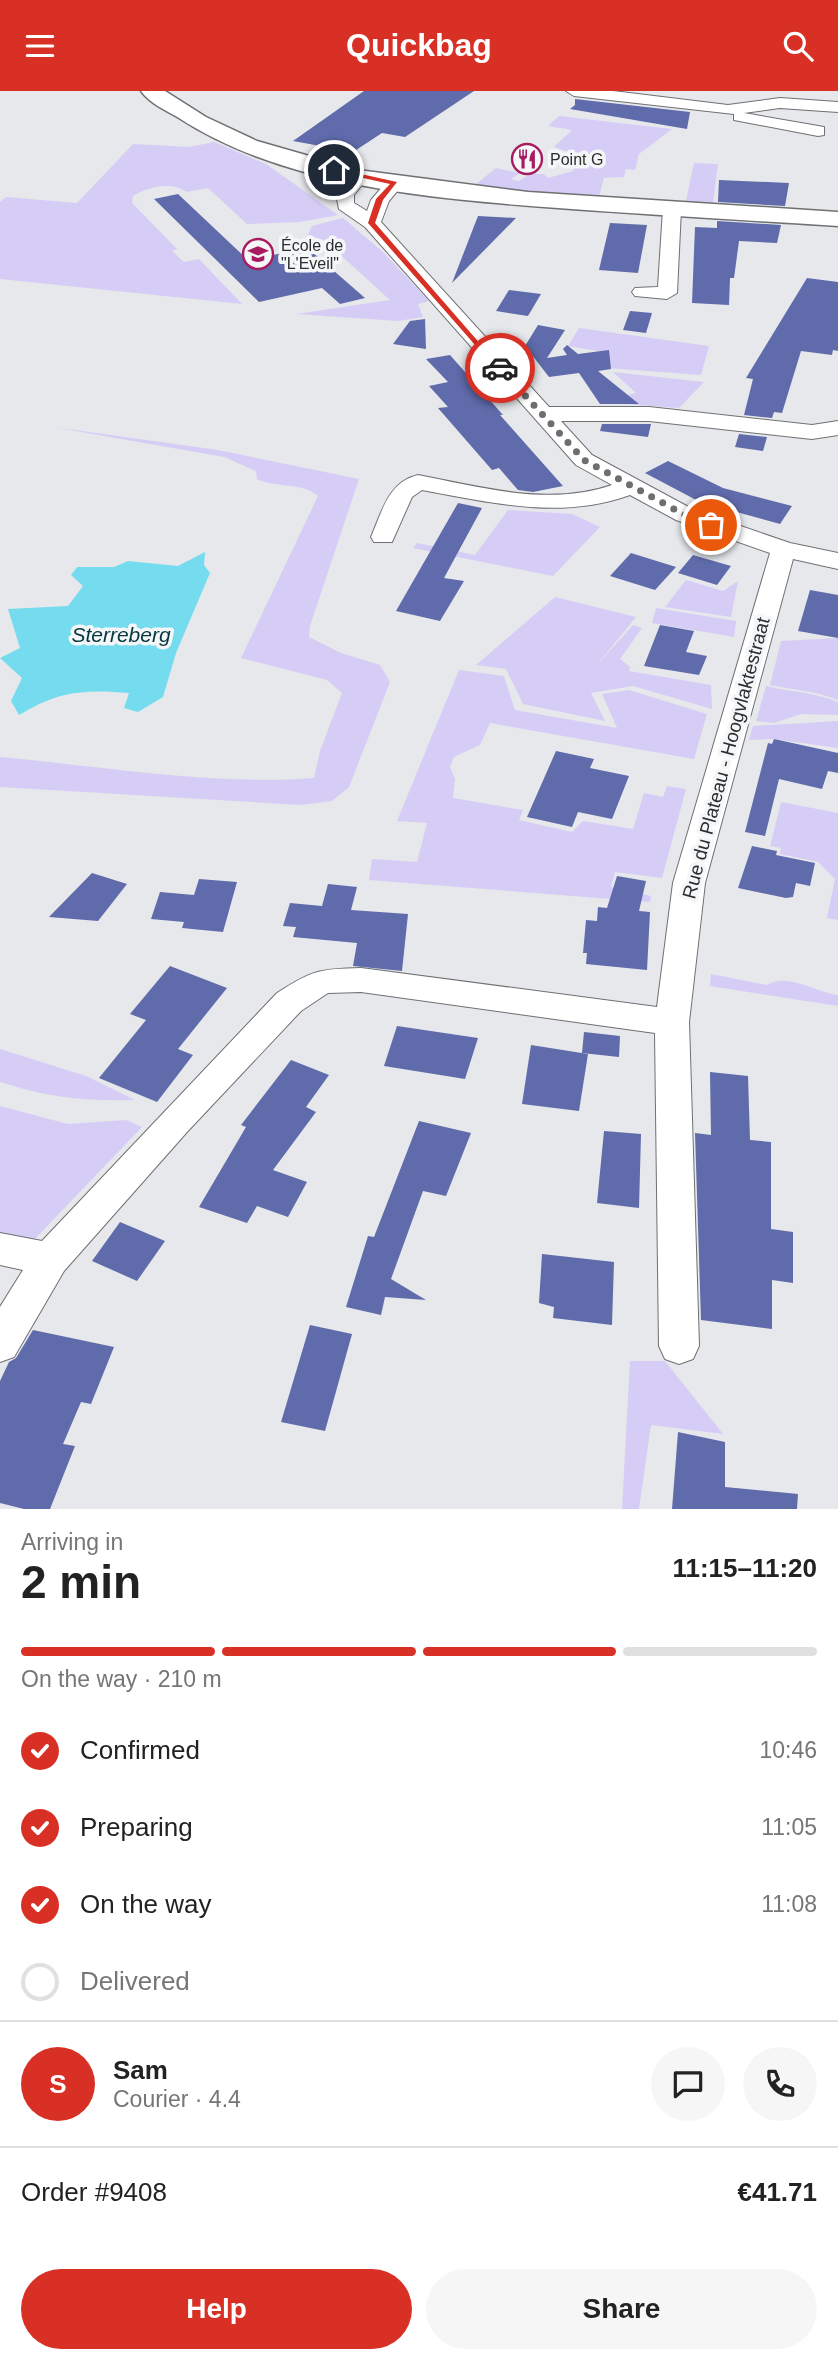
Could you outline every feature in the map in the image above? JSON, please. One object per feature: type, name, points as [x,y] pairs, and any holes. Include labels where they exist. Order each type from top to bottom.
[{"type":"main road","points":[[151,91],[182,113],[222,134],[308,164],[395,183],[470,194],[838,219]]},
{"type":"street","points":[[574,91],[728,110],[780,103],[831,107],[816,138],[744,119],[728,110]]},
{"type":"street","points":[[359,176],[343,201],[372,223],[584,460],[685,515],[783,549],[838,561]]},
{"type":"street","points":[[372,223],[380,199],[395,183]]},
{"type":"street","points":[[642,292],[667,293],[672,209]]},
{"type":"street","points":[[541,414],[630,413],[812,432],[838,428]]},
{"type":"street","points":[[383,537],[402,493],[418,482],[517,499],[562,502],[596,498],[632,486]]},
{"type":"street","name":"Rue du Plateau - Hoogvlaktestraat","points":[[679,1346],[672,1022],[690,883],[783,549]]},
{"type":"street","points":[[0,1343],[50,1259],[167,1129],[289,1002],[321,981],[360,980],[672,1022]]},
{"type":"street","points":[[0,1249],[50,1259]]},
{"type":"shaded area","points":[[559,116],[672,129],[639,154],[635,170],[626,169],[624,177],[604,178],[599,197],[539,194],[475,185],[496,168],[520,173],[511,179],[519,181],[530,174],[544,174],[548,178],[573,171],[577,155],[554,147],[572,130],[548,126]]},
{"type":"shaded area","points":[[214,142],[266,164],[338,215],[300,222],[247,224],[208,188],[186,192],[167,186],[133,196],[132,203],[177,249],[172,251],[184,262],[199,259],[242,304],[0,279],[0,202],[6,197],[77,203],[133,144],[189,147]]},
{"type":"shaded area","points":[[694,163],[718,164],[713,203],[686,201]]},
{"type":"shaded area","points":[[343,218],[383,252],[429,301],[418,304],[423,317],[398,321],[296,314],[390,300],[324,240],[308,235],[312,226]]},
{"type":"shaded area","points":[[579,328],[709,346],[701,375],[607,368],[603,352],[568,346]]},
{"type":"shaded area","points":[[613,372],[704,382],[679,408],[610,403],[607,399],[636,393]]},
{"type":"shaded area","points":[[53,427],[218,450],[359,479],[310,626],[309,637],[341,653],[380,665],[390,682],[349,787],[332,801],[301,805],[0,787],[0,757],[198,777],[276,780],[314,778],[320,751],[342,693],[327,680],[241,658],[318,496],[304,488],[257,479],[256,471],[224,457]]},
{"type":"shaded area","points":[[508,510],[572,514],[600,527],[553,576],[413,548],[417,543],[475,555]]},
{"type":"shaded area","points":[[686,580],[723,591],[738,581],[731,617],[665,607]]},
{"type":"shaded area","points":[[555,597],[636,617],[597,665],[633,625],[642,628],[620,659],[630,667],[629,671],[711,685],[712,709],[633,686],[591,693],[605,721],[523,704],[506,669],[476,665]]},
{"type":"shaded area","points":[[656,608],[736,621],[734,637],[652,623]]},
{"type":"shaded area","points":[[838,638],[838,700],[770,685],[781,641]]},
{"type":"shaded area","points":[[459,670],[504,676],[515,710],[617,728],[602,694],[629,690],[707,714],[694,759],[490,723],[480,745],[454,757],[450,767],[455,779],[453,798],[523,810],[519,820],[572,832],[583,821],[633,829],[644,793],[663,797],[667,786],[686,789],[662,878],[615,872],[611,887],[651,896],[650,902],[369,880],[372,859],[417,862],[427,823],[397,821]]},
{"type":"shaded area","points":[[766,686],[812,694],[838,702],[838,715],[801,714],[774,723],[756,721]]},
{"type":"shaded area","points":[[838,721],[838,748],[774,739],[749,740],[753,726]]},
{"type":"shaded area","points":[[781,802],[838,813],[838,920],[827,918],[835,879],[818,862],[780,854],[781,848],[770,846]]},
{"type":"shaded area","points":[[711,974],[767,985],[793,982],[838,995],[838,1006],[710,986]]},
{"type":"shaded area","points":[[0,1049],[86,1076],[135,1100],[66,1097],[0,1082]]},
{"type":"shaded area","points":[[0,1106],[68,1124],[126,1120],[142,1127],[28,1246],[0,1240]]},
{"type":"shaded area","points":[[630,1361],[665,1361],[723,1434],[651,1425],[639,1509],[622,1509]]},
{"type":"water","name":"Sterreberg","points":[[205,552],[204,565],[210,573],[176,653],[163,697],[138,712],[124,708],[129,693],[72,693],[46,701],[19,715],[11,701],[22,678],[0,658],[20,648],[8,609],[68,606],[83,586],[71,575],[77,567],[114,567],[128,561],[178,566]]},
{"type":"building","points":[[364,91],[474,91],[405,137],[382,133],[353,152],[293,141]]},
{"type":"building","points":[[575,99],[690,112],[687,129],[570,109],[575,105]]},
{"type":"building","points":[[719,180],[789,183],[785,206],[718,202]]},
{"type":"building","points":[[178,194],[248,260],[283,253],[282,249],[303,244],[365,298],[340,304],[322,288],[259,302],[154,199]]},
{"type":"building","points":[[478,216],[516,218],[452,283]]},
{"type":"building","points":[[717,221],[781,225],[777,243],[739,241],[734,278],[730,278],[729,305],[692,303],[695,227],[717,228]]},
{"type":"building","points":[[610,223],[647,225],[638,273],[599,270]]},
{"type":"building","points":[[807,278],[838,282],[838,351],[833,350],[832,355],[801,351],[782,413],[774,412],[772,418],[744,415],[753,379],[746,378]]},
{"type":"building","points":[[509,290],[541,294],[528,316],[496,311]]},
{"type":"building","points":[[630,311],[652,313],[646,333],[623,330]]},
{"type":"building","points":[[425,319],[426,349],[393,344],[410,321]]},
{"type":"building","points":[[538,325],[565,330],[547,358],[567,355],[563,349],[567,345],[578,354],[609,350],[611,369],[598,371],[639,404],[600,404],[579,373],[549,377],[525,346]]},
{"type":"building","points":[[450,355],[563,486],[533,492],[518,490],[499,468],[492,470],[438,408],[448,407],[429,386],[448,382],[426,359]]},
{"type":"building","points":[[602,424],[651,424],[648,437],[600,431]]},
{"type":"building","points":[[739,434],[767,437],[763,451],[735,447]]},
{"type":"building","points":[[668,461],[723,488],[792,506],[780,524],[700,502],[645,473]]},
{"type":"building","points":[[458,503],[482,508],[444,578],[464,581],[440,621],[396,611]]},
{"type":"building","points":[[631,553],[676,567],[655,590],[610,576]]},
{"type":"building","points":[[693,555],[731,566],[717,585],[678,573]]},
{"type":"building","points":[[810,590],[838,595],[838,638],[798,631]]},
{"type":"building","points":[[660,625],[694,631],[686,652],[707,656],[699,675],[644,666]]},
{"type":"building","points":[[774,739],[838,753],[838,773],[828,771],[822,789],[779,779],[765,836],[745,832],[768,743],[772,744]]},
{"type":"building","points":[[556,751],[594,759],[590,768],[629,776],[612,819],[578,812],[572,827],[527,817]]},
{"type":"building","points":[[752,846],[777,851],[776,855],[815,863],[810,886],[796,883],[793,897],[786,898],[738,888]]},
{"type":"building","points":[[92,873],[127,884],[98,921],[49,917]]},
{"type":"building","points":[[617,876],[646,881],[639,911],[650,912],[647,970],[586,964],[587,953],[583,953],[586,920],[597,921],[598,907],[607,908]]},
{"type":"building","points":[[199,879],[237,882],[223,932],[182,928],[184,922],[151,919],[160,892],[194,895]]},
{"type":"building","points":[[328,884],[357,887],[351,910],[408,914],[402,971],[353,966],[357,943],[293,937],[296,927],[283,926],[290,903],[322,906]]},
{"type":"building","points":[[170,966],[227,988],[178,1049],[193,1055],[157,1102],[99,1078],[146,1020],[130,1014]]},
{"type":"building","points":[[397,1026],[478,1038],[465,1079],[384,1066]]},
{"type":"building","points":[[584,1032],[620,1036],[619,1057],[582,1053]]},
{"type":"building","points":[[531,1045],[588,1054],[579,1111],[522,1104]]},
{"type":"building","points":[[291,1060],[329,1075],[306,1107],[316,1112],[273,1170],[307,1182],[288,1217],[257,1206],[247,1223],[199,1207],[246,1127],[241,1125]]},
{"type":"building","points":[[710,1072],[748,1076],[750,1140],[771,1142],[771,1229],[793,1232],[793,1283],[772,1280],[772,1329],[701,1320],[695,1133],[711,1135]]},
{"type":"building","points":[[419,1121],[471,1133],[446,1196],[423,1191],[391,1279],[426,1300],[385,1297],[381,1315],[346,1307],[368,1236],[374,1237]]},
{"type":"building","points":[[604,1131],[641,1134],[639,1208],[597,1203]]},
{"type":"building","points":[[120,1222],[165,1241],[137,1281],[92,1261]]},
{"type":"building","points":[[542,1254],[614,1262],[612,1325],[553,1318],[554,1307],[539,1303]]},
{"type":"building","points":[[310,1325],[352,1334],[325,1431],[281,1422]]},
{"type":"building","points":[[33,1330],[114,1347],[91,1404],[81,1402],[63,1444],[75,1446],[50,1509],[24,1509],[0,1503],[0,1381],[9,1362],[16,1358]]},
{"type":"building","points":[[678,1432],[725,1442],[725,1487],[798,1494],[797,1509],[672,1509]]},
{"type":"way so far","points":[[500,368],[584,460],[685,515],[711,525]]},
{"type":"place","name":"Point G","points":[[527,159]]},
{"type":"place","name":"École de \"L'Eveil\"","points":[[258,254]]},
{"type":"route","points":[[334,170],[395,183],[380,199],[372,223],[500,368]]}]
